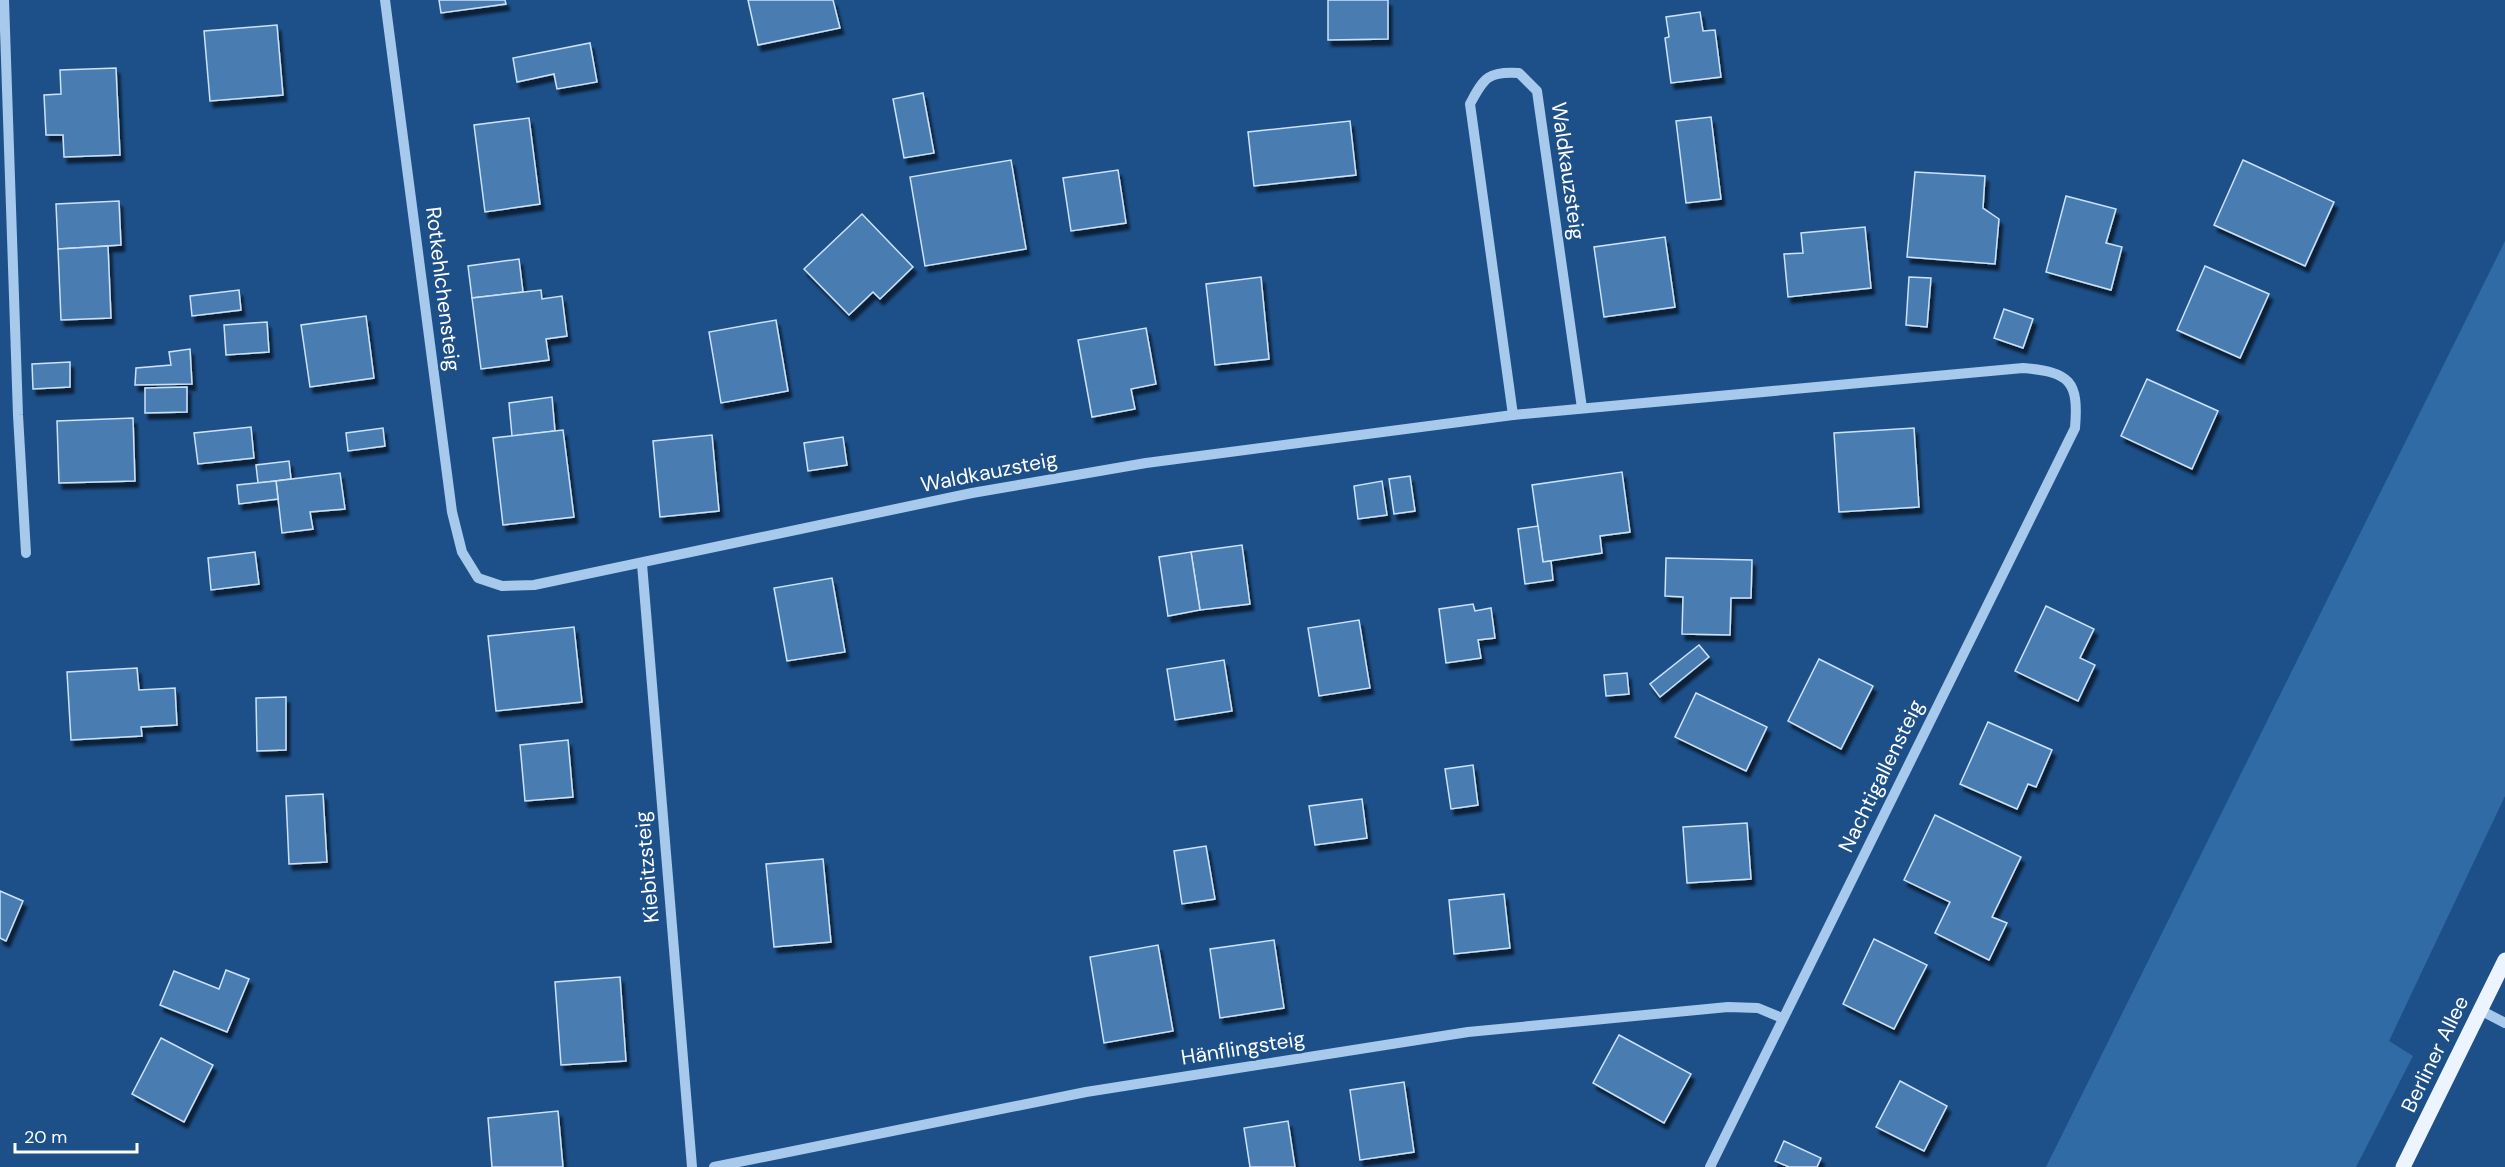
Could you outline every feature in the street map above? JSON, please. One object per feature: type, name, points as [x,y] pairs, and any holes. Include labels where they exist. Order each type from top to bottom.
[{"type":"main road","name":"Berliner Allee","points":[[2403,1167],[2505,960]]},
{"type":"street","points":[[4,0],[17,392],[26,552]]},
{"type":"street","name":"Rotkehlchensteig","points":[[385,0],[452,512],[462,552],[478,578]]},
{"type":"street","name":"Waldkauzsteig","points":[[1513,415],[1470,104],[1481,83],[1497,72],[1519,73],[1537,92],[1582,408]]},
{"type":"street","name":"Waldkauzsteig","points":[[478,578],[502,586],[534,585],[996,489],[1169,460],[1513,415],[2023,368],[2047,370],[2067,380],[2078,399]]},
{"type":"street","name":"Nachtigallensteig","points":[[1710,1167],[2075,428],[2078,399]]},
{"type":"street","name":"Kiebitzsteig","points":[[642,564],[692,1167]]},
{"type":"street","name":"Hänflingsteig","points":[[714,1167],[1086,1092],[1468,1032],[1728,1007],[1758,1008],[1782,1018]]},
{"type":"street","points":[[2480,1010],[2505,1023]]},
{"type":"shaded area","points":[[2505,241],[2505,796],[2389,1041],[2413,1056],[2356,1167],[2046,1167]]},
{"type":"building","points":[[439,0],[505,0],[506,4],[441,13]]},
{"type":"building","points":[[748,0],[833,0],[840,28],[758,45]]},
{"type":"building","points":[[1328,0],[1388,0],[1388,39],[1328,40]]},
{"type":"building","points":[[1700,12],[1703,31],[1715,30],[1721,77],[1671,83],[1665,38],[1669,37],[1666,17]]},
{"type":"building","points":[[277,25],[283,95],[210,101],[204,31]]},
{"type":"building","points":[[590,43],[597,82],[557,89],[554,74],[517,82],[513,58]]},
{"type":"building","points":[[116,68],[120,155],[64,157],[63,135],[46,135],[44,95],[61,94],[60,70]]},
{"type":"building","points":[[923,93],[934,153],[904,158],[893,99]]},
{"type":"building","points":[[1711,117],[1721,199],[1686,203],[1676,121]]},
{"type":"building","points":[[529,118],[540,204],[485,212],[474,125]]},
{"type":"building","points":[[1350,121],[1356,175],[1254,186],[1248,132]]},
{"type":"building","points":[[1011,160],[1026,249],[925,266],[910,177]]},
{"type":"building","points":[[2243,160],[2334,202],[2305,266],[2214,225]]},
{"type":"building","points":[[1118,170],[1126,223],[1071,231],[1063,178]]},
{"type":"building","points":[[1915,172],[1985,176],[1983,208],[1999,219],[1995,264],[1907,257]]},
{"type":"building","points":[[2066,196],[2116,209],[2106,243],[2122,247],[2111,290],[2046,272]]},
{"type":"building","points":[[119,201],[121,245],[58,249],[56,204]]},
{"type":"building","points":[[862,214],[913,267],[880,299],[873,292],[849,315],[804,269]]},
{"type":"building","points":[[1865,227],[1871,288],[1788,297],[1784,254],[1803,253],[1801,233]]},
{"type":"building","points":[[1665,237],[1675,307],[1604,317],[1594,247]]},
{"type":"building","points":[[108,246],[111,318],[61,320],[58,249]]},
{"type":"building","points":[[519,259],[523,292],[472,298],[468,266]]},
{"type":"building","points":[[2205,266],[2269,294],[2240,358],[2177,330]]},
{"type":"building","points":[[1261,277],[1269,359],[1215,365],[1206,284]]},
{"type":"building","points":[[1909,277],[1931,278],[1927,327],[1906,325]]},
{"type":"building","points":[[239,290],[241,310],[192,316],[190,296]]},
{"type":"building","points":[[541,290],[542,299],[562,296],[567,336],[546,339],[549,360],[481,369],[472,298]]},
{"type":"building","points":[[2004,309],[2033,319],[2023,348],[1994,338]]},
{"type":"building","points":[[366,316],[374,378],[310,387],[301,325]]},
{"type":"building","points":[[776,320],[788,391],[721,403],[709,332]]},
{"type":"building","points":[[267,322],[269,352],[226,355],[224,325]]},
{"type":"building","points":[[1146,328],[1156,384],[1131,389],[1135,409],[1092,417],[1078,340]]},
{"type":"building","points":[[190,349],[192,384],[135,385],[136,368],[171,365],[169,352]]},
{"type":"building","points":[[70,362],[70,387],[33,389],[32,364]]},
{"type":"building","points":[[2147,379],[2218,411],[2192,469],[2121,436]]},
{"type":"building","points":[[187,387],[187,412],[145,413],[145,388]]},
{"type":"building","points":[[552,397],[555,431],[512,436],[509,403]]},
{"type":"building","points":[[133,418],[135,481],[59,483],[57,421]]},
{"type":"building","points":[[251,427],[254,458],[198,464],[194,433]]},
{"type":"building","points":[[383,428],[385,446],[348,451],[346,433]]},
{"type":"building","points":[[1914,428],[1919,507],[1839,512],[1834,433]]},
{"type":"building","points":[[563,430],[574,517],[503,525],[493,438]]},
{"type":"building","points":[[712,435],[719,511],[660,517],[653,441]]},
{"type":"building","points":[[843,437],[847,465],[808,471],[804,443]]},
{"type":"building","points":[[289,461],[291,479],[258,483],[256,465]]},
{"type":"building","points":[[1622,472],[1630,532],[1600,536],[1602,553],[1543,562],[1532,485]]},
{"type":"building","points":[[340,473],[345,509],[310,512],[313,529],[282,533],[276,481]]},
{"type":"building","points":[[1410,476],[1415,511],[1394,514],[1389,479]]},
{"type":"building","points":[[276,481],[278,499],[239,504],[237,485]]},
{"type":"building","points":[[1382,481],[1387,515],[1358,519],[1354,486]]},
{"type":"building","points":[[1538,526],[1543,562],[1551,561],[1553,580],[1525,584],[1518,529]]},
{"type":"building","points":[[1242,545],[1250,604],[1200,610],[1191,552]]},
{"type":"building","points":[[255,552],[259,584],[211,590],[208,558]]},
{"type":"building","points":[[1191,552],[1200,610],[1168,616],[1159,557]]},
{"type":"building","points":[[1666,558],[1752,560],[1751,598],[1731,598],[1730,635],[1682,634],[1683,597],[1665,596]]},
{"type":"building","points":[[832,578],[845,652],[787,661],[774,588]]},
{"type":"building","points":[[1473,604],[1475,611],[1491,608],[1495,638],[1478,640],[1481,658],[1446,663],[1439,609]]},
{"type":"building","points":[[2046,606],[2094,629],[2080,658],[2095,665],[2078,701],[2015,671]]},
{"type":"building","points":[[1359,620],[1370,688],[1319,696],[1308,628]]},
{"type":"building","points":[[574,627],[582,702],[496,711],[488,636]]},
{"type":"building","points":[[1699,645],[1709,657],[1660,697],[1650,684]]},
{"type":"building","points":[[1819,659],[1873,686],[1841,749],[1788,721]]},
{"type":"building","points":[[1224,660],[1232,711],[1175,720],[1167,669]]},
{"type":"building","points":[[137,668],[139,690],[175,688],[177,725],[141,727],[142,736],[71,740],[67,672]]},
{"type":"building","points":[[1627,673],[1629,694],[1606,696],[1604,675]]},
{"type":"building","points":[[1696,693],[1767,727],[1746,771],[1675,737]]},
{"type":"building","points":[[286,697],[286,750],[257,751],[256,698]]},
{"type":"building","points":[[1988,722],[2052,750],[2036,787],[2028,784],[2017,809],[1960,784]]},
{"type":"building","points":[[568,740],[573,797],[525,801],[520,745]]},
{"type":"building","points":[[1473,765],[1478,805],[1451,809],[1445,769]]},
{"type":"building","points":[[323,794],[327,862],[289,864],[286,796]]},
{"type":"building","points":[[1362,799],[1367,838],[1315,845],[1309,806]]},
{"type":"building","points":[[1935,815],[2021,857],[1992,917],[2007,923],[1989,960],[1935,933],[1950,902],[1904,880]]},
{"type":"building","points":[[1747,823],[1751,879],[1687,883],[1683,827]]},
{"type":"building","points":[[1206,846],[1215,899],[1182,904],[1174,851]]},
{"type":"building","points":[[823,859],[831,942],[774,947],[766,864]]},
{"type":"building","points":[[0,891],[23,901],[6,941],[0,938]]},
{"type":"building","points":[[1504,894],[1510,948],[1454,954],[1449,900]]},
{"type":"building","points":[[1874,939],[1927,965],[1894,1029],[1843,1004]]},
{"type":"building","points":[[1274,940],[1284,1008],[1220,1018],[1210,949]]},
{"type":"building","points":[[1158,945],[1173,1031],[1104,1043],[1090,957]]},
{"type":"building","points":[[226,970],[249,979],[227,1032],[160,1005],[174,971],[219,989]]},
{"type":"building","points":[[620,977],[626,1061],[561,1065],[555,982]]},
{"type":"building","points":[[1619,1035],[1691,1074],[1664,1123],[1593,1083]]},
{"type":"building","points":[[161,1038],[213,1065],[184,1122],[132,1094]]},
{"type":"building","points":[[1900,1081],[1947,1106],[1924,1151],[1876,1127]]},
{"type":"building","points":[[1404,1082],[1414,1152],[1360,1160],[1350,1090]]},
{"type":"building","points":[[558,1111],[563,1167],[492,1167],[488,1118]]},
{"type":"building","points":[[1288,1121],[1295,1167],[1250,1167],[1244,1128]]},
{"type":"building","points":[[1784,1141],[1821,1158],[1817,1167],[1789,1167],[1775,1161]]}]
